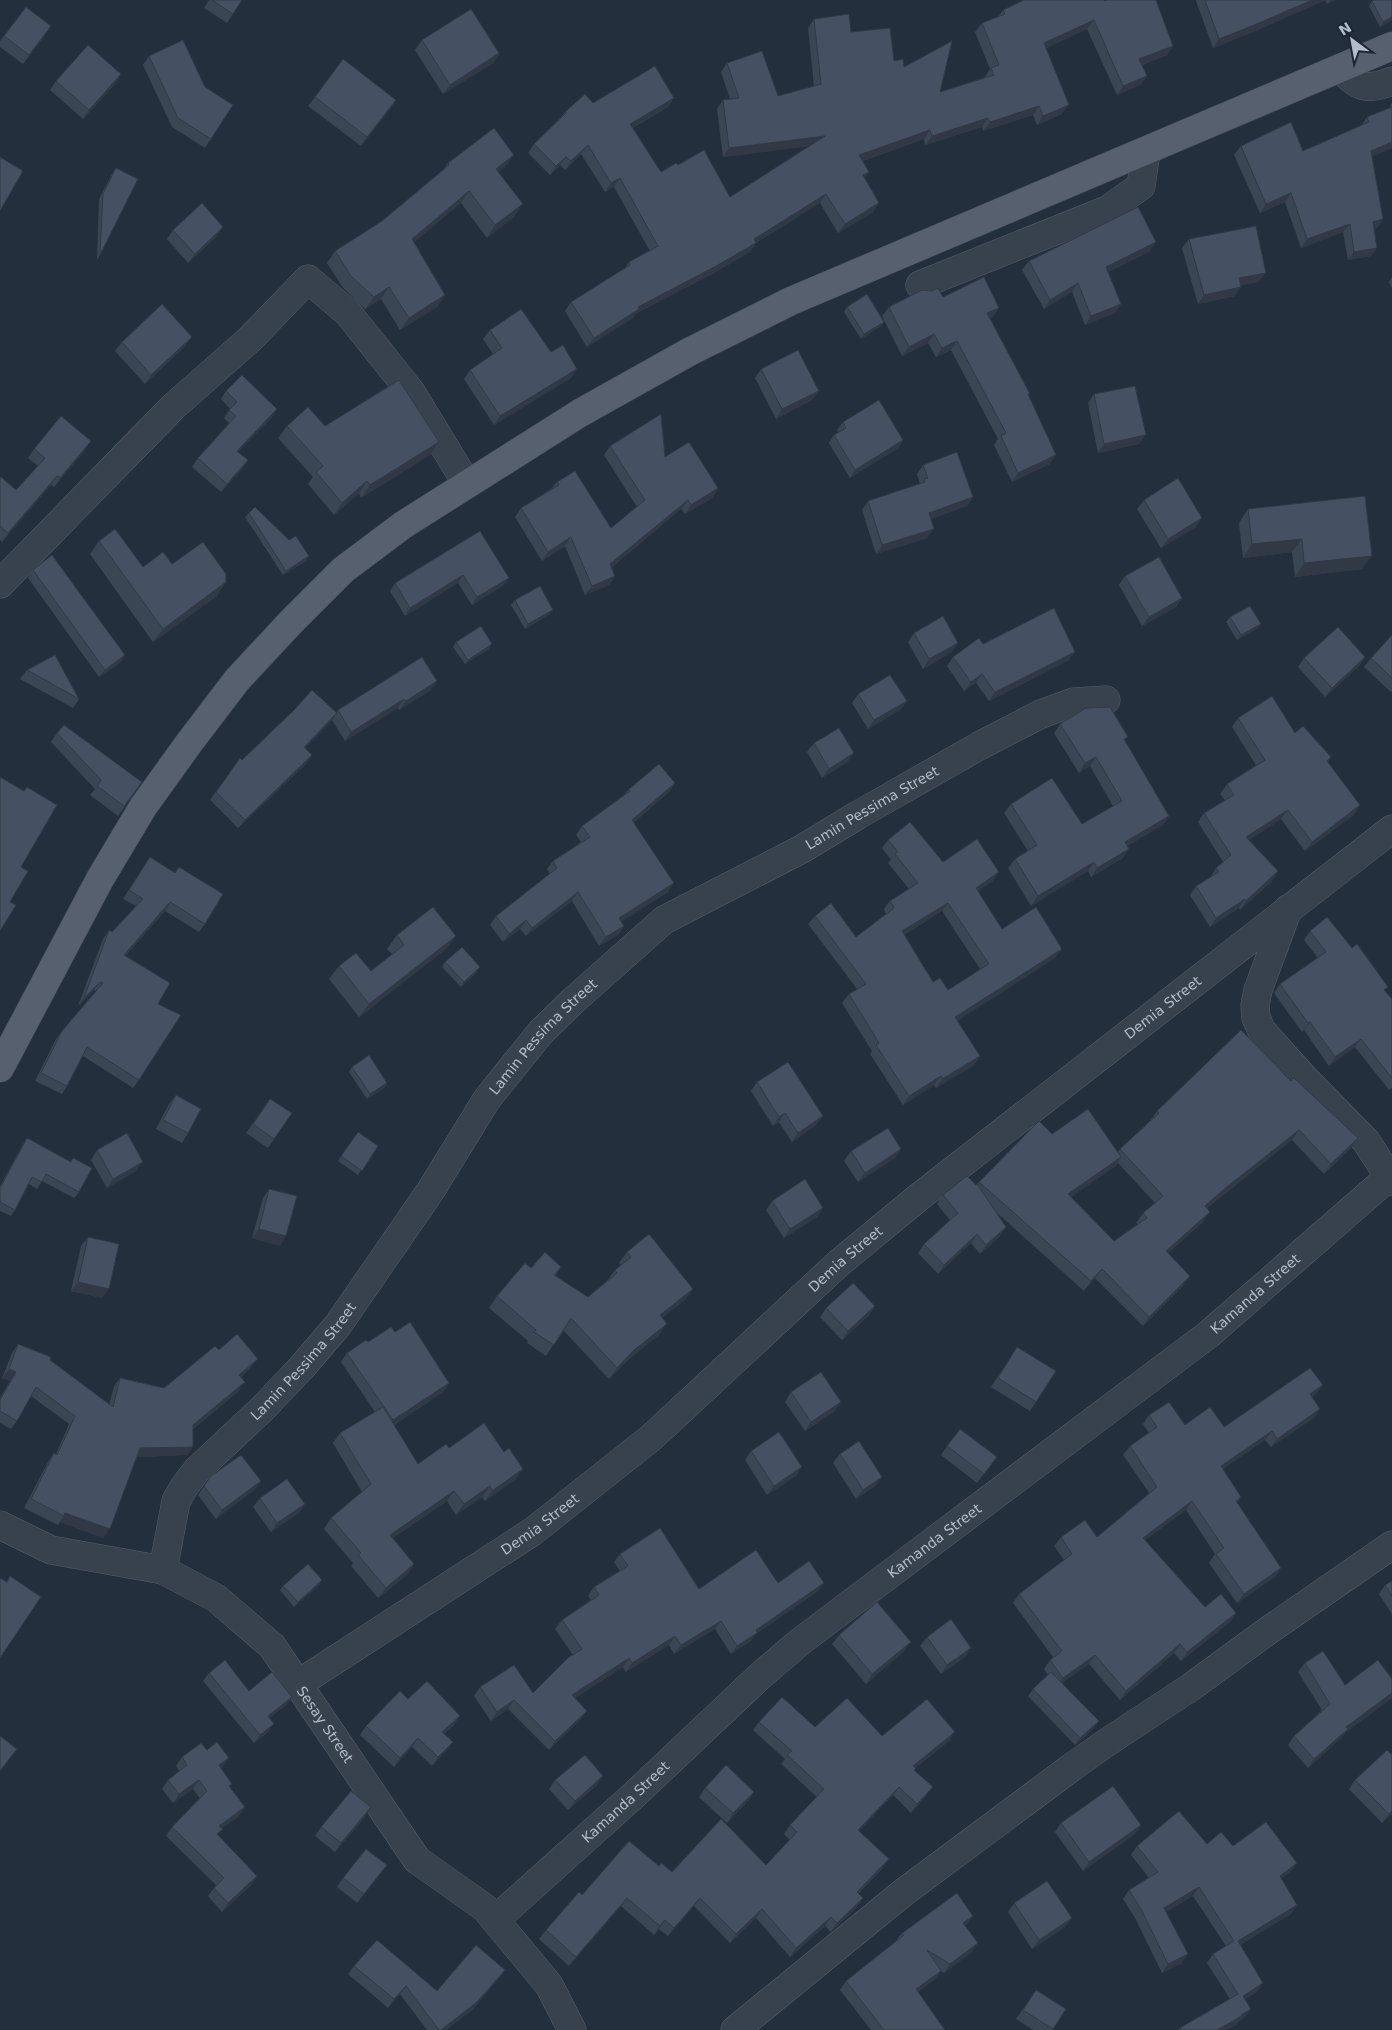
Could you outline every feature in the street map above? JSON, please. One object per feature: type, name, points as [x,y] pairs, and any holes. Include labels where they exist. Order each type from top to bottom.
[{"type":"main road","points":[[0,1068],[100,879],[143,808],[189,743],[237,680],[343,570],[402,525],[589,408],[689,352],[782,306],[1392,46]]},
{"type":"street","points":[[1341,68],[1354,82],[1362,86],[1381,85],[1392,81]]},
{"type":"street","points":[[920,285],[1107,210],[1141,186],[1146,152]]},
{"type":"street","points":[[0,584],[173,407],[250,339],[308,279],[348,313],[411,392],[467,484]]},
{"type":"street","name":"Lamin Pessima Street","points":[[163,1570],[176,1500],[184,1487],[197,1470],[276,1395],[338,1326],[431,1190],[487,1099],[541,1032],[581,994],[664,920],[802,849],[979,746],[1042,714],[1074,702],[1106,700]]},
{"type":"street","name":"Demia Street","points":[[298,1684],[540,1526],[652,1437],[840,1264],[919,1196],[1392,829]]},
{"type":"street","points":[[1288,909],[1258,990],[1255,1005],[1256,1018],[1262,1031],[1366,1142],[1390,1179]]},
{"type":"street","name":"Kamanda Street","points":[[495,1920],[634,1795],[760,1676],[801,1641],[1209,1334],[1390,1179]]},
{"type":"street","name":"Sesay Street","points":[[0,1525],[51,1550],[163,1570],[216,1598],[272,1646],[417,1860],[485,1908],[549,1985],[572,2030]]},
{"type":"street","points":[[736,2030],[904,1892],[1064,1773],[1191,1687],[1269,1630],[1392,1545]]},
{"type":"building","points":[[212,0],[242,0],[233,14]]},
{"type":"building","points":[[1024,0],[1156,0],[1173,46],[1139,59],[1147,76],[1123,86],[1094,20],[1044,43],[1069,105],[1043,116],[1039,106],[990,122],[988,118],[932,136],[930,130],[859,155],[869,172],[863,175],[879,203],[845,224],[826,194],[754,239],[756,243],[638,307],[639,309],[594,338],[571,302],[630,265],[629,262],[658,246],[620,178],[611,183],[588,145],[571,161],[566,157],[556,166],[534,144],[585,94],[593,103],[655,66],[674,98],[630,124],[661,172],[676,163],[678,165],[704,150],[730,197],[825,136],[729,148],[723,100],[739,98],[727,63],[762,51],[778,96],[821,84],[814,19],[849,14],[851,32],[890,28],[894,61],[903,59],[904,67],[952,41],[940,92],[994,75],[991,68],[999,65],[982,23],[1005,14],[1003,10]]},
{"type":"building","points":[[1205,0],[1312,0],[1219,39]]},
{"type":"building","points":[[1392,0],[1392,17],[1383,22],[1372,1]]},
{"type":"building","points":[[26,7],[51,26],[29,55],[4,36]]},
{"type":"building","points":[[471,9],[499,53],[450,85],[422,40]]},
{"type":"building","points":[[183,40],[205,87],[233,105],[211,139],[178,118],[149,56]]},
{"type":"building","points":[[88,45],[121,74],[89,110],[56,81]]},
{"type":"building","points":[[343,59],[396,100],[367,137],[315,97]]},
{"type":"building","points":[[1392,107],[1392,142],[1371,151],[1383,219],[1373,222],[1377,248],[1354,252],[1350,224],[1307,239],[1291,193],[1266,204],[1241,146],[1291,122],[1303,151],[1369,122],[1367,117]]},
{"type":"building","points":[[494,128],[514,155],[496,169],[523,204],[495,225],[469,191],[412,239],[445,295],[409,318],[389,287],[374,297],[351,276],[335,251],[382,221],[449,165],[448,163]]},
{"type":"building","points":[[0,157],[23,171],[0,211]]},
{"type":"building","points":[[116,168],[138,179],[100,255],[103,194]]},
{"type":"building","points":[[202,203],[223,227],[195,254],[173,230]]},
{"type":"building","points":[[1138,207],[1156,242],[1106,267],[1121,304],[1091,316],[1078,283],[1050,300],[1029,261]]},
{"type":"building","points":[[1256,226],[1266,273],[1239,278],[1241,287],[1204,295],[1189,239]]},
{"type":"building","points":[[984,277],[999,308],[987,313],[1030,394],[1028,394],[1056,455],[1018,473],[1001,436],[1006,433],[957,341],[942,348],[934,334],[909,347],[889,307],[922,290],[932,291],[938,288],[943,297]]},
{"type":"building","points":[[867,294],[884,322],[864,334],[847,307]]},
{"type":"building","points":[[162,304],[192,337],[151,375],[122,342]]},
{"type":"building","points":[[521,309],[551,352],[563,345],[577,369],[500,416],[470,370],[502,348],[490,330]]},
{"type":"building","points":[[798,350],[819,391],[782,409],[761,369]]},
{"type":"building","points":[[242,375],[277,409],[237,451],[248,460],[227,484],[198,458],[236,416],[229,410],[237,402],[226,391]]},
{"type":"building","points":[[399,380],[439,442],[370,485],[367,481],[342,503],[316,472],[323,466],[287,426],[308,407],[325,426]]},
{"type":"building","points":[[1135,386],[1146,435],[1104,444],[1094,394]]},
{"type":"building","points":[[879,400],[903,440],[855,470],[834,435],[846,428],[843,422]]},
{"type":"building","points":[[661,414],[665,457],[689,442],[718,488],[691,505],[688,500],[610,564],[615,576],[592,586],[571,537],[548,552],[521,508],[559,485],[557,482],[575,471],[611,528],[645,500],[610,446]]},
{"type":"building","points":[[61,416],[91,441],[60,478],[57,476],[8,533],[0,526],[0,478],[16,490],[45,458],[34,449]]},
{"type":"building","points":[[957,452],[973,497],[929,513],[934,529],[882,545],[868,501],[925,482],[924,479],[928,478],[923,465]]},
{"type":"building","points":[[1178,478],[1202,518],[1168,539],[1144,500]]},
{"type":"building","points":[[1365,496],[1372,556],[1304,563],[1302,539],[1252,544],[1248,509]]},
{"type":"building","points":[[255,507],[289,540],[296,536],[309,556],[286,571],[249,513]]},
{"type":"building","points":[[115,529],[143,567],[163,552],[172,564],[203,542],[226,574],[226,582],[163,629],[99,541]]},
{"type":"building","points":[[480,531],[509,578],[477,597],[463,575],[410,608],[395,583]]},
{"type":"building","points":[[52,555],[125,655],[105,670],[33,570]]},
{"type":"building","points":[[1159,557],[1182,598],[1149,617],[1125,576]]},
{"type":"building","points":[[540,586],[553,610],[528,624],[515,600]]},
{"type":"building","points":[[1250,606],[1261,624],[1241,635],[1230,617]]},
{"type":"building","points":[[1054,608],[1075,652],[995,692],[982,674],[971,682],[953,657],[979,638],[983,644]]},
{"type":"building","points":[[943,616],[958,643],[929,659],[914,633]]},
{"type":"building","points":[[481,626],[492,644],[468,660],[456,642]]},
{"type":"building","points":[[1338,627],[1365,657],[1332,688],[1304,658]]},
{"type":"building","points":[[1392,635],[1392,678],[1371,658]]},
{"type":"building","points":[[55,655],[79,699],[27,670]]},
{"type":"building","points":[[422,657],[437,681],[351,732],[338,710]]},
{"type":"building","points":[[890,675],[907,701],[874,720],[858,694]]},
{"type":"building","points":[[312,690],[337,713],[304,747],[312,755],[245,820],[216,792],[240,758],[242,760]]},
{"type":"building","points":[[1272,696],[1295,733],[1303,726],[1331,757],[1327,761],[1360,805],[1312,842],[1288,810],[1246,837],[1278,871],[1246,901],[1245,899],[1216,918],[1196,886],[1219,872],[1216,868],[1231,855],[1204,813],[1234,795],[1227,784],[1265,760],[1238,718]]},
{"type":"building","points":[[1110,707],[1128,737],[1124,739],[1169,816],[1125,842],[1129,849],[1097,868],[1094,862],[1038,896],[1015,859],[1037,845],[1011,804],[1052,778],[1082,824],[1122,801],[1096,757],[1085,763],[1060,724],[1086,708]]},
{"type":"building","points":[[64,725],[142,782],[124,806],[97,786],[101,780],[57,733]]},
{"type":"building","points":[[839,728],[854,753],[829,769],[814,743]]},
{"type":"building","points":[[659,764],[675,783],[632,820],[674,883],[619,918],[624,926],[606,937],[578,892],[532,928],[526,920],[509,934],[496,916],[557,868],[553,861],[590,837],[582,826],[630,791],[628,790]]},
{"type":"building","points":[[0,777],[24,791],[27,787],[57,805],[21,867],[28,871],[10,902],[16,905],[0,931]]},
{"type":"building","points":[[910,822],[943,862],[977,839],[999,872],[976,888],[1002,929],[1036,907],[1062,949],[955,1017],[980,1056],[942,1079],[941,1076],[909,1096],[876,1045],[879,1043],[849,994],[866,984],[815,916],[831,903],[856,937],[894,908],[890,901],[918,883],[895,854],[898,852],[888,840]],"holes":[[[948,903],[989,964],[948,990],[940,978],[933,982],[902,931]]]},
{"type":"building","points":[[150,857],[175,873],[179,867],[223,894],[205,924],[170,902],[124,955],[170,983],[158,1004],[181,1015],[139,1080],[87,1047],[67,1086],[41,1073],[62,1031],[103,983],[100,982],[84,998],[109,930],[112,932],[143,899],[129,890]]},
{"type":"building","points":[[433,907],[456,936],[369,1004],[339,966],[356,953],[371,971],[404,945],[397,935]]},
{"type":"building","points":[[1327,917],[1352,948],[1357,944],[1388,987],[1384,990],[1392,999],[1392,1078],[1361,1039],[1335,1057],[1280,984],[1326,952],[1310,931]]},
{"type":"building","points":[[462,947],[480,967],[464,982],[445,962]]},
{"type":"building","points":[[1241,1030],[1291,1081],[1294,1078],[1358,1138],[1331,1164],[1299,1130],[1223,1190],[1205,1206],[1210,1212],[1166,1251],[1190,1276],[1149,1317],[1102,1269],[1091,1281],[979,1182],[1039,1121],[1052,1134],[1088,1109],[1121,1157],[1068,1194],[1114,1241],[1147,1218],[1143,1213],[1163,1196],[1120,1149],[1159,1113],[1157,1111]]},
{"type":"building","points":[[369,1055],[387,1083],[370,1094],[352,1067]]},
{"type":"building","points":[[788,1062],[823,1116],[798,1133],[785,1113],[779,1117],[757,1082]]},
{"type":"building","points":[[176,1095],[201,1109],[188,1133],[163,1120]]},
{"type":"building","points":[[270,1099],[292,1113],[274,1139],[253,1124]]},
{"type":"building","points":[[888,1128],[901,1149],[865,1173],[851,1151]]},
{"type":"building","points":[[358,1132],[378,1146],[362,1171],[341,1156]]},
{"type":"building","points":[[127,1133],[143,1162],[113,1179],[97,1150]]},
{"type":"building","points":[[27,1138],[71,1162],[73,1158],[92,1168],[79,1192],[46,1174],[42,1182],[32,1177],[15,1210],[0,1202],[0,1188]]},
{"type":"building","points":[[967,1176],[977,1184],[1006,1227],[986,1245],[977,1234],[944,1265],[924,1244],[958,1213],[943,1195]]},
{"type":"building","points":[[805,1179],[823,1208],[790,1229],[772,1201]]},
{"type":"building","points":[[269,1189],[297,1196],[286,1236],[259,1229]]},
{"type":"building","points":[[649,1234],[693,1289],[660,1315],[667,1324],[634,1350],[617,1368],[571,1318],[554,1345],[534,1332],[536,1330],[497,1296],[525,1263],[531,1268],[545,1252],[561,1267],[554,1275],[588,1297],[617,1273],[615,1270],[631,1257],[627,1252]]},
{"type":"building","points":[[88,1237],[119,1244],[109,1289],[78,1282]]},
{"type":"building","points":[[853,1283],[875,1306],[848,1331],[826,1308]]},
{"type":"building","points":[[410,1322],[449,1383],[393,1420],[347,1353],[366,1340],[368,1342],[391,1327],[395,1332]]},
{"type":"building","points":[[237,1334],[258,1359],[239,1375],[245,1382],[193,1425],[193,1447],[140,1448],[110,1529],[65,1513],[64,1516],[31,1499],[54,1453],[57,1455],[75,1416],[36,1387],[17,1421],[0,1411],[0,1400],[16,1372],[9,1369],[18,1344],[51,1357],[50,1360],[113,1407],[120,1378],[164,1388],[215,1346],[219,1350]]},
{"type":"building","points":[[1017,1347],[1056,1371],[1036,1402],[998,1378]]},
{"type":"building","points":[[1310,1368],[1323,1385],[1310,1394],[1320,1409],[1277,1439],[1272,1431],[1221,1466],[1241,1497],[1236,1501],[1281,1568],[1244,1594],[1216,1554],[1224,1548],[1192,1501],[1143,1538],[1205,1607],[1221,1594],[1236,1613],[1187,1652],[1180,1644],[1126,1691],[1095,1655],[1063,1678],[1050,1660],[1062,1651],[1019,1594],[1072,1554],[1061,1537],[1085,1520],[1097,1537],[1157,1487],[1130,1446],[1157,1427],[1149,1415],[1169,1402],[1185,1425],[1210,1407],[1224,1427]]},
{"type":"building","points":[[821,1372],[841,1402],[811,1422],[791,1392]]},
{"type":"building","points":[[383,1407],[418,1464],[446,1444],[449,1448],[484,1423],[504,1452],[509,1448],[523,1469],[492,1491],[490,1486],[464,1504],[454,1491],[390,1535],[414,1564],[386,1588],[358,1555],[361,1553],[331,1518],[371,1484],[340,1433]]},
{"type":"building","points":[[960,1429],[997,1457],[984,1474],[947,1446]]},
{"type":"building","points":[[779,1432],[802,1467],[774,1486],[751,1451]]},
{"type":"building","points":[[859,1441],[882,1477],[863,1490],[840,1454]]},
{"type":"building","points":[[241,1455],[261,1481],[222,1510],[204,1486],[211,1476]]},
{"type":"building","points":[[287,1479],[305,1504],[277,1523],[260,1498]]},
{"type":"building","points":[[660,1528],[699,1589],[756,1550],[778,1583],[809,1561],[824,1583],[756,1630],[757,1633],[737,1646],[721,1621],[681,1645],[675,1636],[632,1663],[629,1658],[572,1695],[587,1711],[555,1741],[514,1700],[497,1712],[480,1687],[514,1665],[533,1693],[568,1658],[582,1649],[562,1620],[599,1595],[594,1587],[628,1566],[620,1554]]},
{"type":"building","points":[[308,1564],[322,1580],[298,1602],[283,1586]]},
{"type":"building","points":[[10,1576],[41,1597],[0,1658],[0,1578],[7,1582]]},
{"type":"building","points":[[1392,1581],[1392,1596],[1385,1585]]},
{"type":"building","points":[[877,1602],[911,1642],[872,1674],[839,1635]]},
{"type":"building","points":[[951,1619],[971,1648],[947,1665],[927,1637]]},
{"type":"building","points":[[1323,1651],[1345,1685],[1378,1660],[1392,1679],[1392,1693],[1346,1727],[1348,1729],[1314,1759],[1294,1736],[1330,1704],[1305,1663]]},
{"type":"building","points":[[225,1660],[249,1691],[272,1672],[292,1697],[268,1716],[274,1724],[260,1735],[209,1673]]},
{"type":"building","points":[[1051,1672],[1099,1721],[1080,1738],[1033,1689]]},
{"type":"building","points":[[427,1681],[460,1716],[442,1732],[453,1742],[438,1757],[418,1738],[400,1758],[366,1726],[400,1691],[408,1699]]},
{"type":"building","points":[[782,1697],[815,1727],[847,1698],[882,1736],[927,1699],[955,1732],[913,1766],[916,1768],[914,1770],[933,1787],[917,1804],[899,1787],[858,1830],[889,1859],[857,1892],[863,1898],[837,1923],[831,1917],[796,1948],[762,1909],[736,1934],[700,1898],[674,1928],[665,1920],[660,1926],[627,1898],[576,1957],[546,1930],[579,1892],[582,1895],[629,1841],[659,1866],[661,1863],[672,1872],[721,1819],[766,1865],[797,1832],[790,1825],[824,1789],[787,1755],[792,1751],[759,1722]]},
{"type":"building","points":[[0,1736],[17,1749],[0,1771]]},
{"type":"building","points":[[217,1742],[229,1758],[219,1765],[232,1784],[229,1786],[245,1807],[219,1826],[223,1829],[217,1834],[257,1876],[228,1903],[214,1888],[224,1878],[172,1827],[207,1791],[199,1780],[179,1794],[168,1780],[187,1765],[182,1757],[201,1743],[207,1750]]},
{"type":"building","points":[[1387,1750],[1392,1755],[1392,1811],[1389,1814],[1355,1780]]},
{"type":"building","points":[[585,1755],[603,1776],[575,1801],[555,1780]]},
{"type":"building","points":[[726,1765],[754,1792],[733,1813],[705,1788]]},
{"type":"building","points":[[1113,1786],[1141,1825],[1089,1862],[1061,1823]]},
{"type":"building","points":[[351,1791],[371,1807],[341,1843],[321,1827]]},
{"type":"building","points":[[1179,1811],[1207,1844],[1221,1832],[1233,1846],[1266,1822],[1297,1863],[1280,1876],[1297,1905],[1238,1941],[1263,1983],[1243,1996],[1251,2009],[1217,2030],[1181,2030],[1180,2028],[1238,1994],[1213,1954],[1234,1941],[1199,1887],[1164,1908],[1188,1954],[1168,1964],[1141,1909],[1129,1890],[1158,1872],[1137,1846]]},
{"type":"building","points":[[366,1849],[387,1865],[364,1894],[343,1878]]},
{"type":"building","points":[[1047,1881],[1072,1918],[1039,1940],[1014,1903]]},
{"type":"building","points":[[957,1893],[973,1916],[963,1923],[978,1943],[950,1964],[927,1950],[941,1971],[916,1989],[945,2030],[884,2030],[846,1981],[904,1935],[901,1934]]},
{"type":"building","points":[[377,1940],[437,1991],[476,1945],[505,1970],[477,2002],[439,2030],[406,1986],[394,1999],[354,1966]]},
{"type":"building","points":[[1036,1990],[1066,2009],[1053,2029],[1023,2010]]}]
